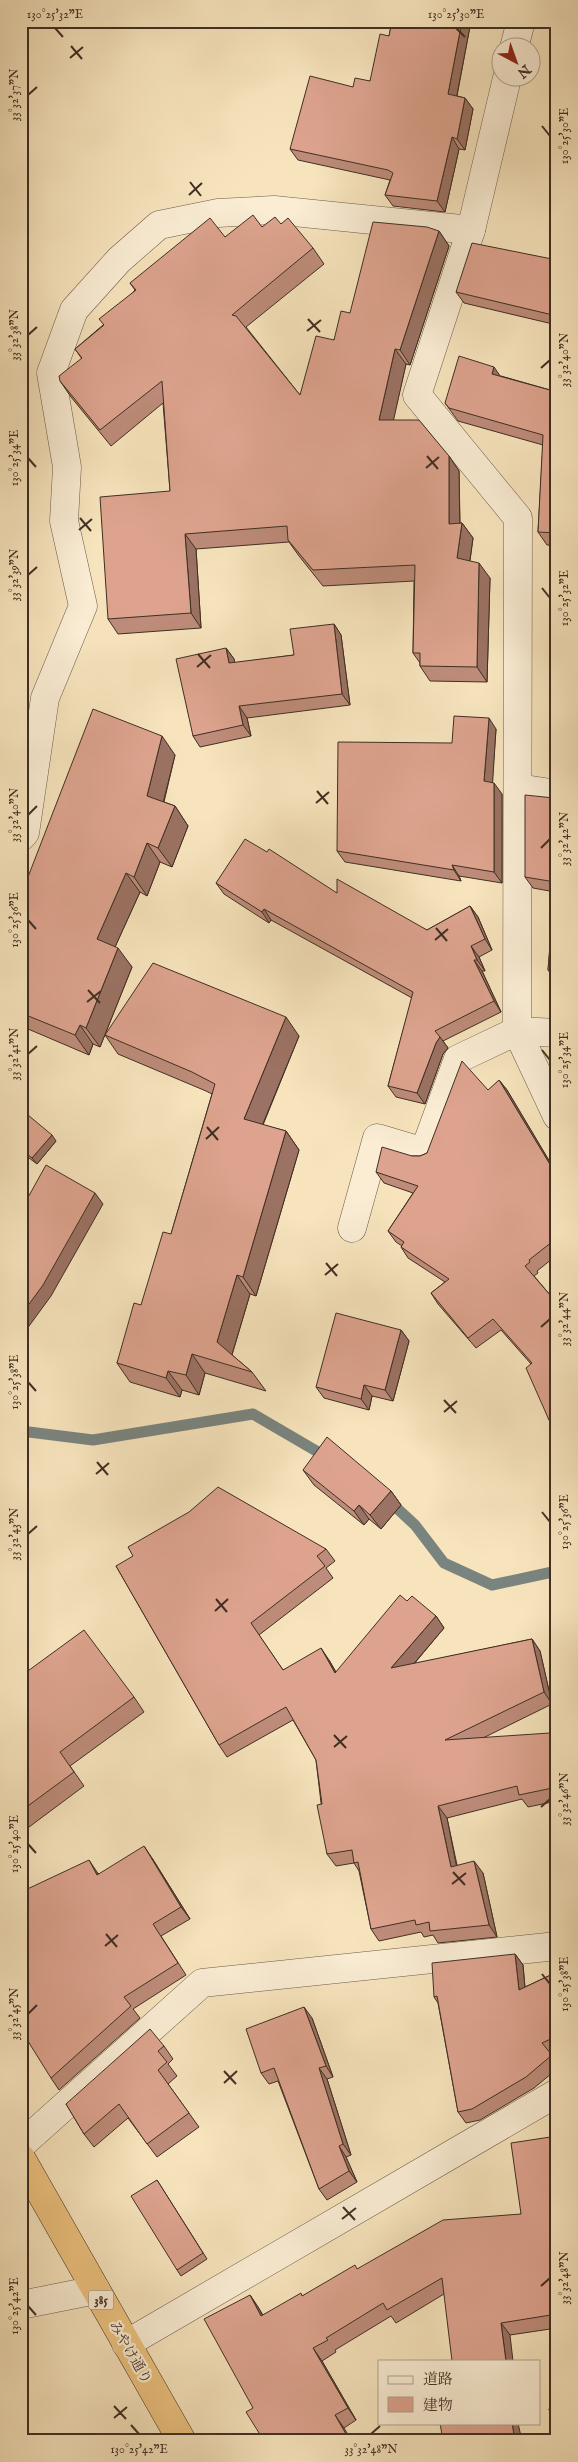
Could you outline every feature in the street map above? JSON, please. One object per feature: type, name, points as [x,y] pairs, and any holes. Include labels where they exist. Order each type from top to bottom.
[{"type":"highway","name":"みやけ通り","points":[[21,2158],[182,2441]]},
{"type":"street","points":[[517,38],[521,21]]},
{"type":"street","points":[[505,88],[471,230],[417,395],[518,518],[517,1031],[557,1116]]},
{"type":"street","points":[[21,837],[25,833],[45,698],[83,606],[64,521],[67,467],[51,373],[74,310],[119,260],[159,225],[218,213],[274,210],[471,230]]},
{"type":"street","points":[[518,788],[557,794]]},
{"type":"street","points":[[352,1228],[377,1138],[424,1152],[458,1059],[517,1031],[557,1033]]},
{"type":"street","points":[[21,2145],[202,1983],[557,1946]]},
{"type":"street","points":[[126,2344],[557,2093]]},
{"type":"street","points":[[21,2305],[96,2290]]},
{"type":"building","points":[[392,21],[462,21],[448,94],[465,98],[457,139],[452,137],[437,201],[385,195],[393,173],[388,170],[290,149],[310,76],[353,87],[355,78],[370,81],[380,34],[389,36]]},
{"type":"building","points":[[253,215],[262,227],[275,217],[281,224],[288,218],[313,248],[232,315],[236,316],[300,395],[316,336],[334,340],[341,311],[350,313],[373,222],[427,227],[439,231],[400,350],[395,349],[379,420],[419,420],[449,456],[449,524],[462,523],[457,558],[479,563],[477,667],[420,666],[420,653],[413,653],[415,565],[313,570],[288,540],[287,526],[185,534],[191,613],[108,619],[100,497],[170,491],[162,381],[100,430],[60,381],[59,376],[82,358],[75,349],[104,325],[99,319],[136,290],[130,283],[210,218],[225,237]]},
{"type":"building","points":[[472,243],[557,260],[557,316],[456,292]]},
{"type":"building","points":[[459,356],[494,367],[492,374],[557,392],[557,533],[538,532],[543,435],[449,408],[445,403]]},
{"type":"building","points":[[334,624],[342,694],[239,706],[243,725],[193,736],[176,659],[226,648],[229,663],[294,655],[290,629]]},
{"type":"building","points":[[93,709],[162,736],[147,796],[175,806],[158,848],[147,843],[134,877],[126,873],[97,939],[118,948],[86,1028],[80,1025],[75,1035],[21,1013],[21,895]]},
{"type":"building","points":[[454,716],[489,718],[484,781],[494,783],[494,872],[452,865],[454,870],[337,851],[338,742],[452,743]]},
{"type":"building","points":[[525,795],[554,798],[557,796],[557,971],[548,970],[555,882],[525,877]]},
{"type":"building","points":[[245,839],[267,852],[269,849],[337,893],[337,879],[427,930],[470,906],[485,939],[471,946],[477,960],[474,960],[494,1001],[435,1031],[440,1037],[417,1093],[388,1086],[413,992],[264,909],[262,912],[216,883]]},
{"type":"building","points":[[153,963],[286,1017],[244,1119],[286,1131],[243,1277],[237,1275],[217,1342],[252,1372],[192,1354],[186,1375],[168,1371],[166,1378],[117,1363],[134,1303],[141,1305],[163,1232],[171,1234],[215,1084],[192,1072],[105,1035]]},
{"type":"building","points":[[462,1061],[488,1090],[499,1080],[557,1176],[557,1238],[529,1260],[530,1262],[525,1266],[557,1303],[557,1417],[549,1420],[526,1368],[532,1363],[493,1319],[468,1338],[431,1293],[449,1279],[401,1247],[404,1242],[388,1231],[418,1186],[376,1172],[382,1147],[412,1156],[420,1156],[427,1153]]},
{"type":"building","points":[[28,1115],[52,1135],[32,1158],[21,1149],[21,1124]]},
{"type":"building","points":[[46,1165],[95,1193],[43,1285],[21,1315],[21,1232],[24,1228],[21,1226],[21,1210]]},
{"type":"building","points":[[336,1313],[401,1330],[385,1390],[364,1385],[361,1399],[316,1387]]},
{"type":"building","points":[[327,1437],[391,1491],[370,1515],[359,1505],[354,1511],[303,1470]]},
{"type":"building","points":[[218,1487],[326,1549],[317,1556],[325,1566],[251,1623],[283,1670],[321,1648],[335,1673],[400,1595],[407,1601],[412,1596],[436,1616],[391,1668],[532,1639],[544,1692],[445,1740],[550,1733],[557,1762],[557,1787],[519,1795],[517,1786],[438,1806],[451,1867],[474,1861],[489,1925],[430,1931],[429,1922],[416,1925],[415,1920],[371,1929],[358,1862],[354,1863],[352,1850],[327,1854],[317,1805],[322,1804],[316,1760],[286,1707],[219,1745],[116,1566],[133,1556],[128,1547],[189,1512]]},
{"type":"building","points":[[84,1630],[134,1697],[60,1752],[74,1772],[21,1811],[21,1676]]},
{"type":"building","points":[[144,1846],[181,1907],[153,1924],[178,1963],[124,1997],[131,2006],[51,2078],[21,2030],[21,1892],[89,1860],[97,1875]]},
{"type":"building","points":[[515,1954],[519,1990],[557,1972],[557,2036],[542,2043],[552,2055],[526,2077],[472,2109],[458,2112],[437,1996],[434,1997],[432,1963]]},
{"type":"building","points":[[304,2007],[326,2066],[319,2068],[343,2144],[339,2146],[349,2171],[319,2189],[274,2068],[261,2073],[246,2029]]},
{"type":"building","points":[[150,2029],[164,2046],[158,2051],[167,2062],[158,2070],[189,2113],[147,2144],[119,2104],[84,2134],[66,2104]]},
{"type":"building","points":[[557,2136],[557,2314],[501,2323],[506,2360],[452,2360],[442,2278],[387,2310],[383,2303],[313,2348],[348,2408],[335,2415],[350,2441],[264,2441],[246,2412],[253,2408],[204,2319],[250,2295],[261,2316],[301,2293],[302,2296],[355,2265],[357,2269],[443,2220],[521,2214],[511,2143]]},
{"type":"building","points":[[157,2180],[203,2253],[177,2270],[131,2196]]},
{"type":"building","points":[[557,2382],[557,2412],[549,2410]]},
{"type":"building","points":[[440,2424],[512,2424],[515,2441],[443,2441]]},
{"type":"waterway","points":[[21,1431],[93,1440],[253,1414],[330,1459]]},
{"type":"waterway","points":[[387,1499],[415,1525],[444,1563],[492,1585],[557,1571]]}]
